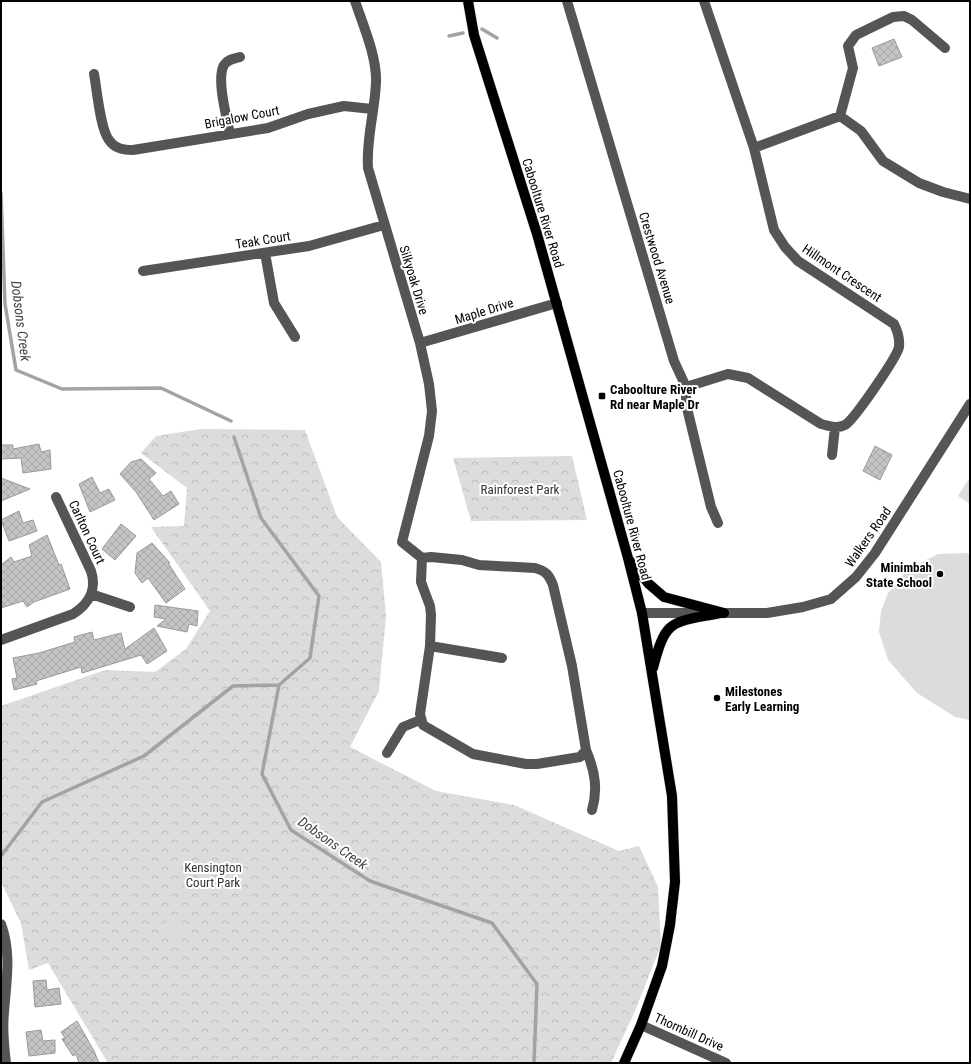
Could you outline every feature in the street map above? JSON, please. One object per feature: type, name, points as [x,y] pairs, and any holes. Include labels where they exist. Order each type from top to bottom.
[{"type":"main road","name":"Caboolture River Road","points":[[468,1],[474,35],[537,234],[628,558],[642,613],[672,796],[675,882],[670,925],[662,966],[641,1025],[624,1063]]},
{"type":"main road","points":[[628,558],[649,584],[664,597],[724,613]]},
{"type":"main road","points":[[652,672],[663,636],[668,628],[679,622],[724,613]]},
{"type":"street","name":"Silkyoak Drive","points":[[355,1],[374,62],[376,81],[367,148],[368,168],[420,343],[430,384],[432,411],[429,436],[402,542],[422,558]]},
{"type":"street","name":"Crestwood Avenue","points":[[567,1],[674,361],[686,387],[686,404],[711,507],[718,522]]},
{"type":"street","name":"Hillmont Crescent","points":[[704,1],[754,148],[774,230],[785,247],[798,261],[894,324],[900,336],[899,349],[853,419],[844,425],[835,427]]},
{"type":"street","points":[[840,116],[853,68],[848,46],[856,36],[893,18],[904,16],[912,20],[945,48]]},
{"type":"street","points":[[230,134],[221,79],[223,66],[229,60],[240,57]]},
{"type":"street","name":"Brigalow Court","points":[[94,74],[104,132],[116,147],[123,150],[133,150],[268,128],[308,114],[344,106],[372,109]]},
{"type":"street","points":[[754,148],[840,116]]},
{"type":"street","points":[[840,116],[861,131],[883,161],[919,184],[970,199]]},
{"type":"street","name":"Teak Court","points":[[143,271],[309,246],[384,225]]},
{"type":"street","points":[[265,253],[274,303],[295,337]]},
{"type":"street","name":"Maple Drive","points":[[420,343],[557,303]]},
{"type":"street","points":[[686,387],[728,374],[748,378],[821,424],[835,427],[832,455]]},
{"type":"street","name":"Walkers Road","points":[[642,613],[767,613],[804,607],[831,599],[856,577],[875,552],[968,408]]},
{"type":"street","name":"Carlton Court","points":[[56,497],[91,571],[93,578],[91,594]]},
{"type":"street","points":[[586,750],[580,757],[537,764],[498,759],[468,752],[426,728],[420,720],[420,714],[430,646],[430,606],[421,582],[422,558],[462,560],[479,565],[535,568],[543,570],[548,574],[553,586],[571,659],[586,750],[596,781],[596,796],[592,810]]},
{"type":"street","points":[[1,640],[73,614],[84,606],[91,594],[130,607]]},
{"type":"street","points":[[430,646],[502,658]]},
{"type":"street","points":[[387,753],[403,727],[420,720]]},
{"type":"street","points":[[1,924],[8,950],[8,972],[3,1014],[3,1041],[6,1063]]},
{"type":"street","name":"Thornbill Drive","points":[[641,1025],[726,1063]]},
{"type":"green space","name":"Kensington Court Park","points":[[201,429],[305,430],[337,517],[381,562],[386,616],[379,691],[350,747],[436,791],[514,805],[619,851],[639,846],[658,887],[661,945],[635,1011],[611,1063],[108,1063],[48,963],[29,970],[21,923],[1,882],[1,706],[105,670],[155,672],[186,649],[210,611],[151,527],[184,526],[187,488],[141,453],[156,436]]},
{"type":"green space","name":"Rainforest Park","points":[[572,456],[587,520],[471,521],[453,458]]},
{"type":"green space","points":[[970,477],[970,504],[958,496]]},
{"type":"green space","name":"Minimbah State School","points":[[938,554],[970,554],[970,720],[955,717],[917,693],[888,660],[879,632],[881,611],[888,593],[908,569]]},
{"type":"green space","points":[[169,915],[183,922],[176,936],[162,929]]},
{"type":"building","points":[[894,39],[902,57],[879,66],[872,48]]},
{"type":"building","points":[[39,444],[41,452],[50,450],[51,469],[23,473],[21,458],[1,459],[1,445],[13,445],[13,449]]},
{"type":"building","points":[[875,446],[892,455],[880,480],[863,471]]},
{"type":"building","points":[[141,459],[156,473],[149,479],[163,496],[171,491],[179,504],[154,520],[136,492],[120,474],[131,462]]},
{"type":"building","points":[[92,477],[100,493],[109,489],[115,500],[90,512],[79,484]]},
{"type":"building","points":[[1,478],[30,489],[1,501]]},
{"type":"building","points":[[19,511],[23,523],[33,520],[37,531],[9,541],[1,520]]},
{"type":"building","points":[[121,524],[136,536],[115,560],[102,549]]},
{"type":"building","points":[[47,535],[59,565],[61,564],[70,589],[34,602],[27,607],[23,601],[1,608],[1,565],[11,557],[14,562],[32,556],[29,545]]},
{"type":"building","points":[[152,543],[170,563],[168,563],[185,589],[166,603],[148,578],[142,583],[135,573],[137,553]]},
{"type":"building","points":[[155,605],[198,611],[197,626],[189,624],[187,632],[157,626],[166,619],[154,617]]},
{"type":"building","points":[[154,628],[167,651],[147,664],[141,655],[82,673],[81,667],[36,681],[37,684],[14,690],[12,679],[17,678],[13,658],[39,653],[75,642],[74,637],[92,632],[94,640],[121,633],[125,649]]},
{"type":"building","points":[[46,980],[47,990],[59,988],[61,1004],[35,1007],[33,981]]},
{"type":"building","points":[[77,1021],[99,1063],[79,1063],[76,1054],[73,1056],[62,1039],[65,1038],[61,1032]]},
{"type":"building","points":[[41,1030],[43,1041],[55,1040],[55,1053],[29,1056],[26,1032]]},
{"type":"waterway","points":[[482,29],[497,38]]},
{"type":"waterway","points":[[449,36],[463,33]]},
{"type":"waterway","name":"Dobsons Creek","points":[[1,193],[5,304],[16,370],[62,389],[161,388],[231,421]]},
{"type":"waterway","name":"Dobsons Creek","points":[[234,437],[261,518],[319,596],[310,658],[279,685],[262,774],[291,830],[370,881],[492,923],[537,984],[534,1063]]},
{"type":"waterway","points":[[1,856],[42,802],[144,756],[233,686],[279,685]]},
{"type":"place","name":"Caboolture River Rd near Maple Dr","points":[[602,396]]},
{"type":"place","name":"Minimbah State School","points":[[940,574]]},
{"type":"place","name":"Milestones Early Learning","points":[[717,698]]}]
